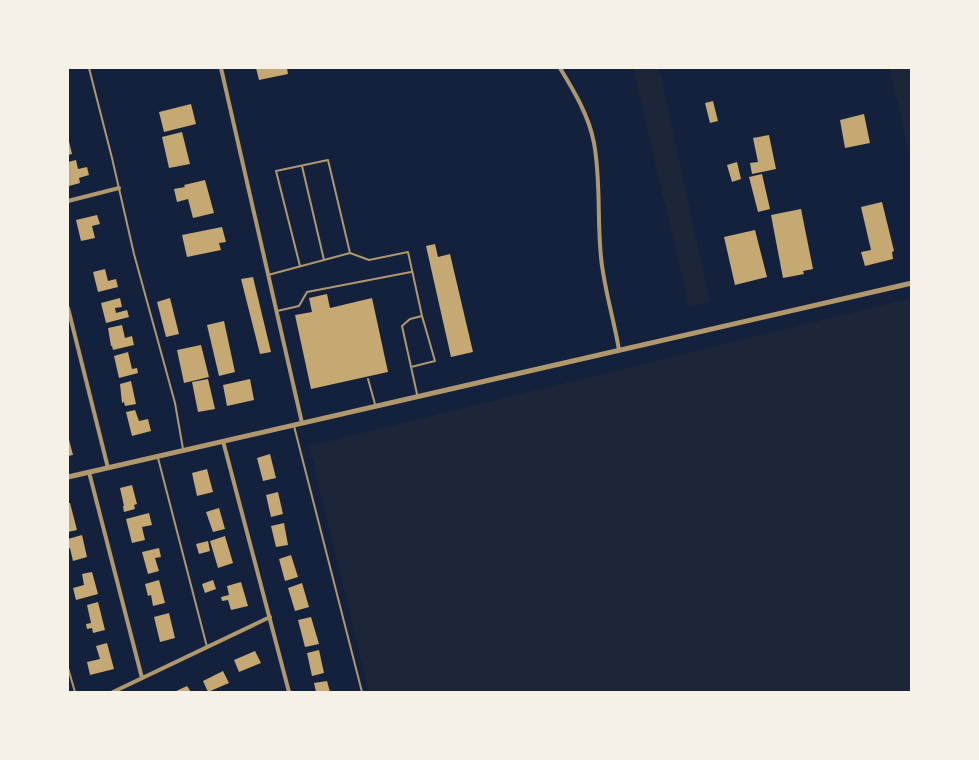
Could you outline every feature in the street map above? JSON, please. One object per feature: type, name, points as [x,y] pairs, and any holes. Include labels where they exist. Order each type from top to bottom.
[{"type":"street","points":[[221,68],[302,423]]},
{"type":"street","points":[[560,68],[587,119],[594,143],[598,174],[599,245],[603,276],[619,350]]},
{"type":"street","points":[[68,201],[119,188]]},
{"type":"street","points":[[68,477],[912,283]]},
{"type":"street","points":[[68,308],[108,468]]},
{"type":"street","points":[[223,441],[289,692]]},
{"type":"street","points":[[89,472],[142,678]]},
{"type":"street","points":[[113,692],[270,617]]},
{"type":"lane","points":[[89,68],[134,254],[172,395],[184,450]]},
{"type":"lane","points":[[300,266],[276,171],[328,160],[350,253]]},
{"type":"lane","points":[[302,166],[324,260]]},
{"type":"lane","points":[[268,275],[350,253],[369,260],[408,252],[422,316],[435,361],[411,367]]},
{"type":"lane","points":[[277,311],[299,306],[307,292],[412,272]]},
{"type":"lane","points":[[417,397],[402,326],[410,319],[422,316]]},
{"type":"lane","points":[[368,380],[375,406]]},
{"type":"lane","points":[[294,425],[362,692]]},
{"type":"lane","points":[[158,456],[207,647]]},
{"type":"lane","points":[[68,668],[75,692]]},
{"type":"shaded area","points":[[633,68],[657,68],[661,76],[710,302],[689,307]]},
{"type":"shaded area","points":[[889,68],[911,68],[911,160]]},
{"type":"shaded area","points":[[911,298],[911,692],[369,692],[309,446]]},
{"type":"building","points":[[256,68],[287,68],[288,74],[259,80]]},
{"type":"building","points":[[713,101],[718,121],[710,123],[705,103]]},
{"type":"building","points":[[191,104],[196,124],[164,132],[159,112]]},
{"type":"building","points":[[864,114],[870,143],[845,148],[840,120]]},
{"type":"building","points":[[182,132],[190,164],[169,168],[162,137]]},
{"type":"building","points":[[769,135],[776,169],[752,174],[750,163],[758,162],[753,138]]},
{"type":"building","points":[[68,137],[72,154],[68,155]]},
{"type":"building","points":[[76,160],[78,169],[87,167],[89,175],[79,178],[80,183],[69,186],[68,162]]},
{"type":"building","points":[[737,162],[741,179],[732,182],[727,165]]},
{"type":"building","points":[[762,174],[770,209],[758,212],[749,177]]},
{"type":"building","points":[[205,180],[214,213],[193,218],[188,199],[177,202],[174,189]]},
{"type":"building","points":[[882,202],[894,251],[892,252],[893,259],[865,266],[861,252],[871,250],[861,207]]},
{"type":"building","points":[[801,209],[813,269],[803,271],[804,274],[783,278],[771,215]]},
{"type":"building","points":[[97,215],[100,224],[92,226],[95,238],[81,241],[76,220]]},
{"type":"building","points":[[222,227],[226,242],[219,243],[221,250],[187,257],[182,235]]},
{"type":"building","points":[[755,230],[767,277],[735,285],[724,237]]},
{"type":"building","points":[[435,244],[438,257],[450,254],[473,352],[451,357],[426,246]]},
{"type":"building","points":[[105,269],[108,281],[116,279],[118,287],[98,292],[93,272]]},
{"type":"building","points":[[253,277],[271,352],[260,354],[241,279]]},
{"type":"building","points":[[327,294],[330,308],[372,298],[388,372],[311,389],[295,315],[312,312],[309,298]]},
{"type":"building","points":[[120,298],[122,307],[115,308],[116,313],[127,310],[129,317],[106,323],[101,303]]},
{"type":"building","points":[[170,298],[179,334],[166,337],[157,302]]},
{"type":"building","points":[[224,321],[235,372],[219,376],[207,325]]},
{"type":"building","points":[[122,325],[125,338],[132,336],[134,345],[113,350],[108,328]]},
{"type":"building","points":[[201,345],[209,377],[184,383],[177,350]]},
{"type":"building","points":[[128,352],[132,369],[137,368],[138,373],[119,378],[114,356]]},
{"type":"building","points":[[208,379],[215,409],[198,412],[192,382]]},
{"type":"building","points":[[250,379],[254,400],[227,406],[223,385]]},
{"type":"building","points":[[131,381],[136,404],[125,406],[124,402],[122,403],[120,384]]},
{"type":"building","points":[[135,410],[139,421],[148,419],[151,431],[132,436],[126,412]]},
{"type":"building","points":[[68,436],[73,455],[68,456]]},
{"type":"building","points":[[270,454],[276,478],[263,481],[257,458]]},
{"type":"building","points":[[207,469],[213,492],[197,496],[192,473]]},
{"type":"building","points":[[132,485],[137,504],[134,505],[135,509],[124,512],[120,488]]},
{"type":"building","points":[[278,492],[283,514],[271,517],[266,495]]},
{"type":"building","points":[[68,503],[70,503],[77,530],[68,532]]},
{"type":"building","points":[[219,508],[225,529],[213,532],[206,512]]},
{"type":"building","points":[[149,513],[152,525],[142,527],[145,540],[132,543],[126,519]]},
{"type":"building","points":[[284,523],[288,545],[276,547],[271,526]]},
{"type":"building","points":[[82,535],[87,557],[73,561],[70,548],[68,549],[68,539]]},
{"type":"building","points":[[225,536],[233,563],[218,568],[210,541]]},
{"type":"building","points":[[208,541],[210,551],[199,554],[196,544]]},
{"type":"building","points":[[159,548],[161,557],[155,558],[159,571],[148,574],[142,552]]},
{"type":"building","points":[[291,555],[298,577],[285,581],[279,559]]},
{"type":"building","points":[[92,572],[98,594],[76,600],[73,588],[84,585],[82,574]]},
{"type":"building","points":[[159,580],[165,603],[153,606],[151,595],[148,596],[145,584]]},
{"type":"building","points":[[213,580],[216,589],[205,593],[202,584]]},
{"type":"building","points":[[241,582],[248,606],[231,610],[228,600],[222,601],[221,597],[229,595],[227,586]]},
{"type":"building","points":[[302,583],[309,607],[295,611],[288,588]]},
{"type":"building","points":[[98,602],[105,630],[93,633],[92,628],[87,629],[86,624],[91,623],[87,605]]},
{"type":"building","points":[[169,613],[175,638],[160,642],[154,617]]},
{"type":"building","points":[[311,617],[319,644],[305,647],[298,620]]},
{"type":"building","points":[[107,643],[114,669],[90,675],[87,662],[100,659],[96,646]]},
{"type":"building","points":[[319,650],[324,673],[312,676],[307,653]]},
{"type":"building","points":[[255,651],[261,663],[239,672],[234,660]]},
{"type":"building","points":[[223,671],[229,683],[208,692],[203,681]]},
{"type":"building","points":[[327,681],[330,692],[316,692],[314,683]]},
{"type":"building","points":[[187,686],[191,692],[174,692]]}]
